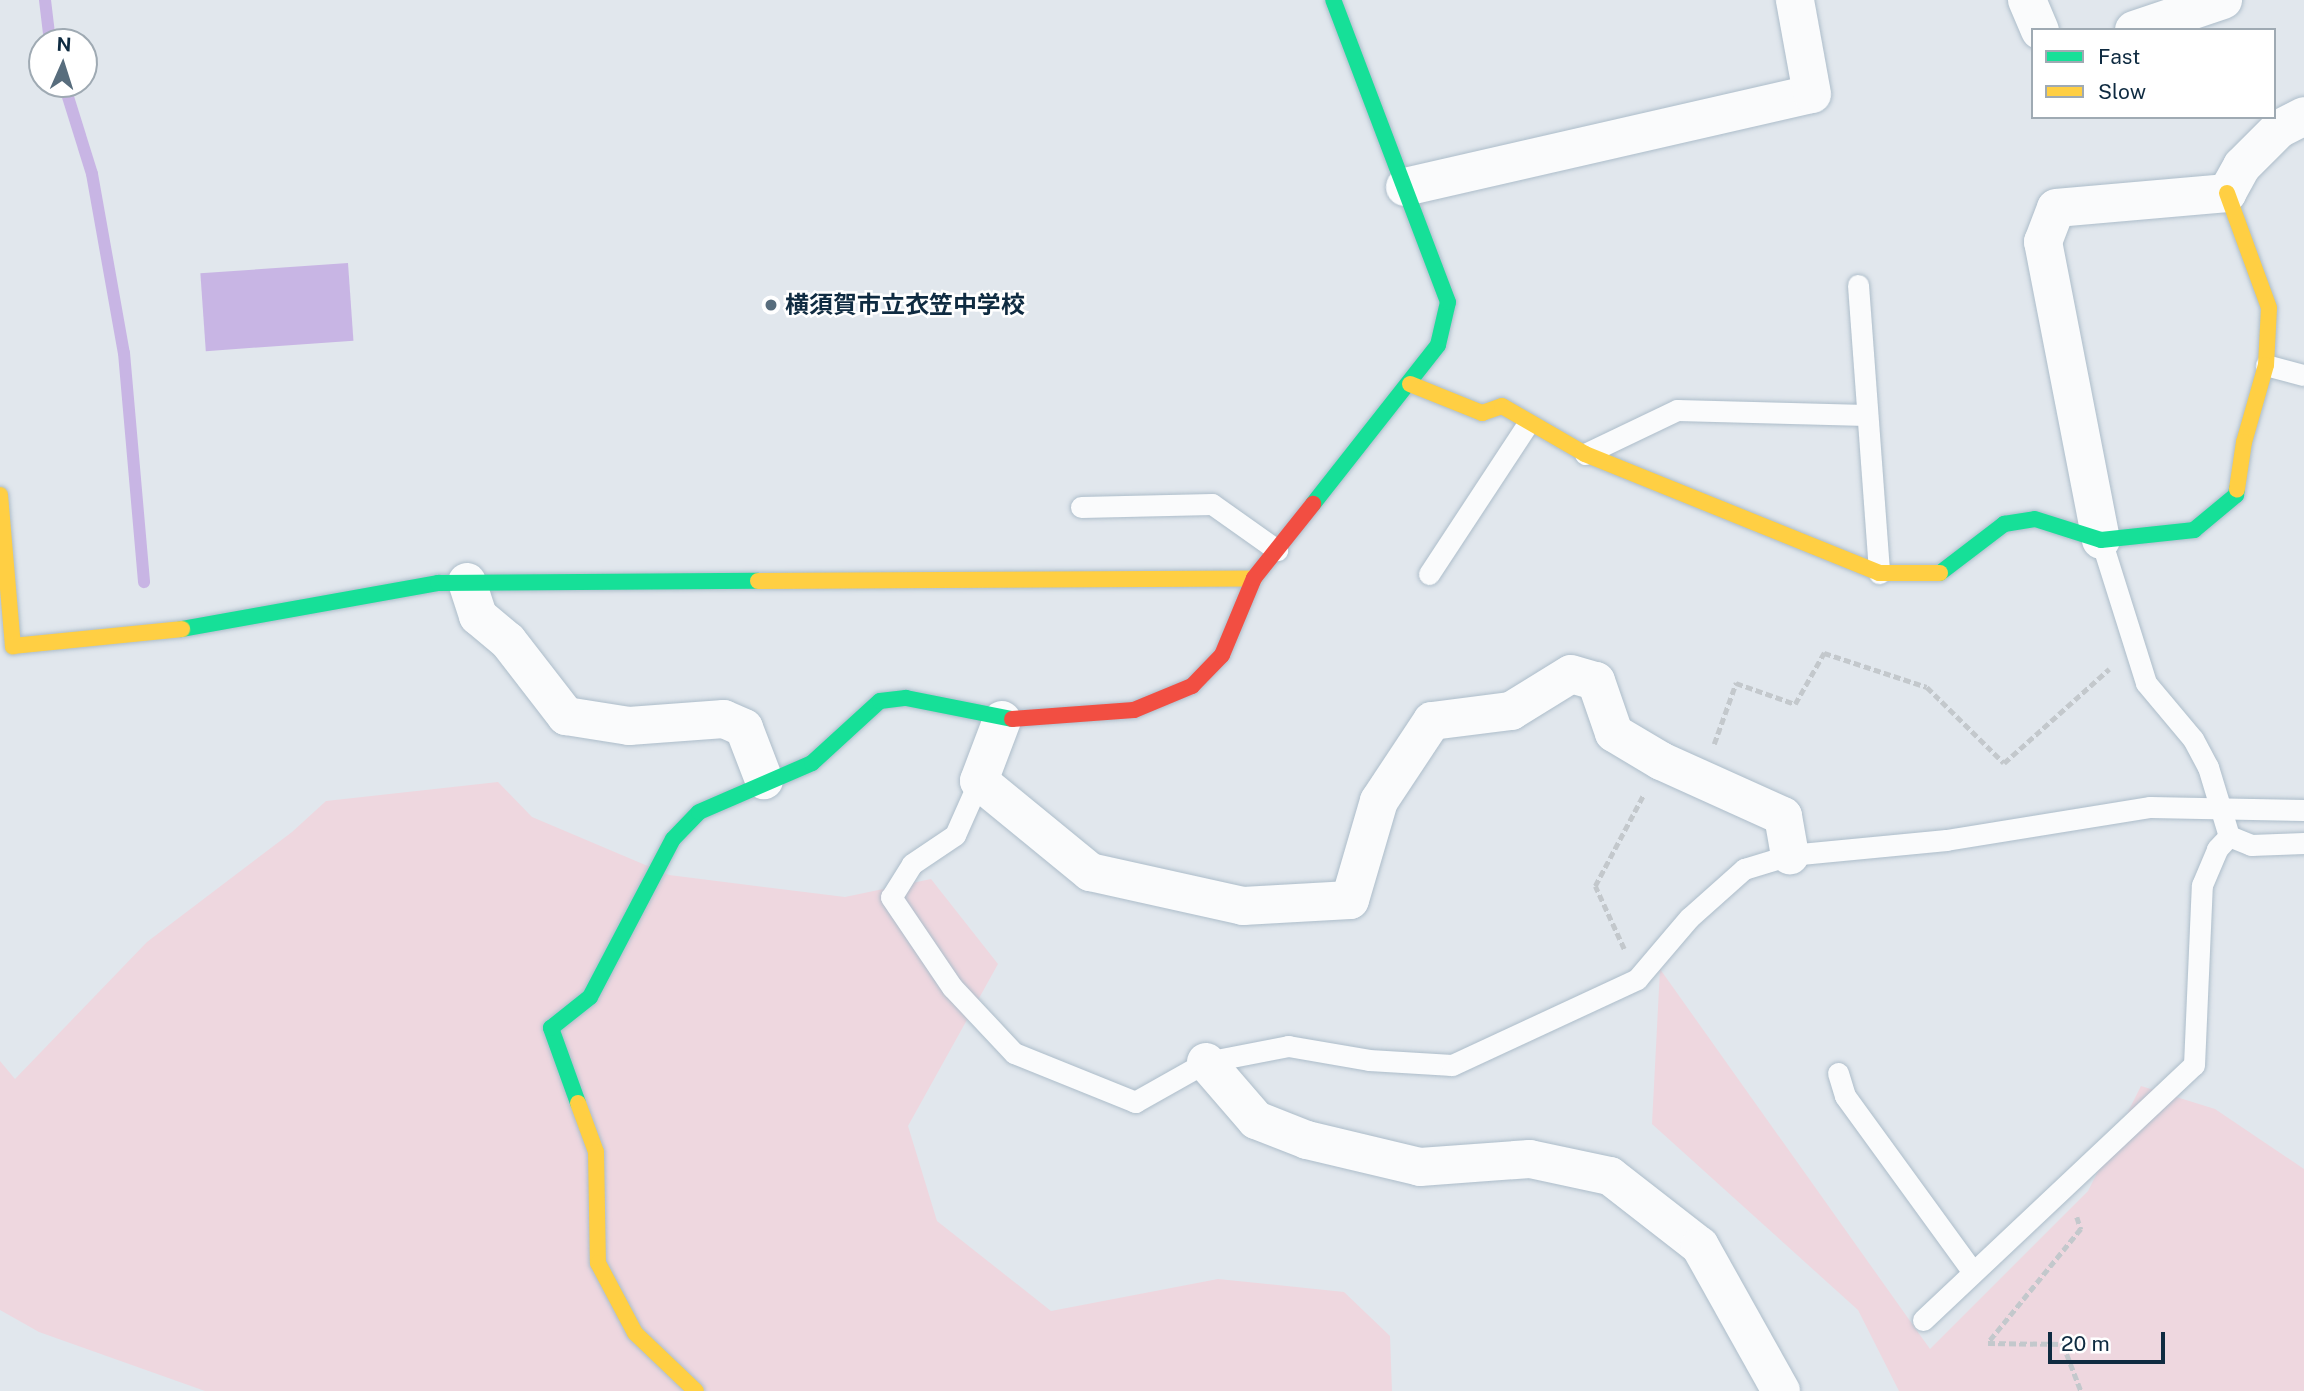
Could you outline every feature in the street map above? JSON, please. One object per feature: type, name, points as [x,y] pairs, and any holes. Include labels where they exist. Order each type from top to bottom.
[{"type":"street","points":[[696,1391],[635,1333],[598,1263],[596,1152],[551,1028],[590,996],[673,839],[699,813],[764,780],[812,763],[880,701],[906,698],[1002,720],[1134,710],[1192,686],[1222,655],[1254,578],[1410,384],[1438,345],[1448,302],[1333,0]]},
{"type":"street","points":[[1405,187],[1812,94],[1794,0]]},
{"type":"street","points":[[2027,0],[2039,28]]},
{"type":"street","points":[[2140,28],[2223,0]]},
{"type":"street","points":[[2227,193],[2251,157],[2279,129],[2304,116]]},
{"type":"street","points":[[1410,384],[1482,413],[1502,406],[1527,425],[1585,454],[1879,573],[1938,575],[2004,523],[2035,519],[2101,540],[2194,530],[2236,495],[2244,442],[2266,365],[2269,308],[2227,193]]},
{"type":"street","points":[[2101,540],[2043,242],[2056,208],[2227,193]]},
{"type":"street","points":[[0,495],[6,645],[55,645],[217,625],[438,583],[1254,578]]},
{"type":"street","points":[[467,582],[478,616],[508,641],[566,716],[629,726],[724,719],[744,728],[764,780]]},
{"type":"street","points":[[1002,720],[979,781],[1090,872],[1243,906],[1350,900],[1378,801],[1432,721],[1511,711],[1571,674],[1596,681],[1614,733],[1661,761],[1783,816],[1790,855]]},
{"type":"street","points":[[1206,1062],[1255,1120],[1307,1140],[1420,1167],[1531,1159],[1610,1176],[1700,1247],[1781,1391]]},
{"type":"lane","points":[[1858,285],[1879,573]]},
{"type":"lane","points":[[2266,365],[2304,375]]},
{"type":"lane","points":[[1585,454],[1677,410],[1866,415]]},
{"type":"lane","points":[[1429,574],[1527,425]]},
{"type":"lane","points":[[1081,507],[1212,504],[1277,550]]},
{"type":"lane","points":[[2101,540],[2146,683],[2193,739],[2208,766],[2229,836],[2251,845],[2304,843]]},
{"type":"lane","points":[[979,781],[955,835],[912,864],[891,897],[952,987],[1014,1054],[1135,1102],[1206,1062],[1288,1046],[1369,1060],[1452,1065],[1637,979],[1689,918],[1744,869],[1790,855],[1945,841],[2150,807],[2218,805],[2304,810]]},
{"type":"lane","points":[[1923,1320],[1972,1270],[2194,1065],[2202,885],[2217,849],[2229,836]]},
{"type":"lane","points":[[1838,1073],[1845,1096],[1972,1270]]},
{"type":"path","points":[[1702,778],[1736,683],[1795,704],[1824,653],[1927,687],[2004,763],[2133,647]]},
{"type":"path","points":[[1637,979],[1595,886],[1661,761]]},
{"type":"path","points":[[2066,1186],[2081,1229],[1988,1343],[2063,1344],[2081,1391]]},
{"type":"shaded area","points":[[348,263],[353,341],[206,351],[200,273]]},
{"type":"shaded area","points":[[498,782],[532,817],[669,875],[845,897],[931,879],[998,964],[908,1126],[937,1221],[1051,1311],[1218,1279],[1344,1292],[1390,1336],[1392,1391],[205,1391],[39,1332],[0,1310],[0,1061],[15,1079],[147,942],[292,832],[326,801]]},
{"type":"shaded area","points":[[1660,969],[1930,1349],[2088,1191],[2141,1086],[2215,1109],[2304,1169],[2304,1391],[1899,1391],[1858,1310],[1652,1124]]},
{"type":"waterway","points":[[45,0],[48,28]]},
{"type":"waterway","points":[[68,98],[92,174],[124,353],[144,582]]},
{"type":"traffic: fast","points":[[1313,504],[1438,345],[1448,302],[1333,0]]},
{"type":"traffic: fast","points":[[1940,573],[2004,524],[2035,519],[2101,540],[2194,530],[2236,495],[2237,489]]},
{"type":"traffic: fast","points":[[182,629],[438,583],[758,581]]},
{"type":"traffic: fast","points":[[578,1103],[551,1028],[590,997],[673,839],[699,812],[812,763],[880,701],[906,698],[1012,719]]},
{"type":"traffic: slow","points":[[2227,193],[2269,308],[2266,365],[2244,442],[2237,489]]},
{"type":"traffic: slow","points":[[1410,384],[1482,413],[1502,406],[1585,454],[1879,573],[1940,573]]},
{"type":"traffic: slow","points":[[0,495],[13,646],[182,629]]},
{"type":"traffic: slow","points":[[758,581],[1254,578]]},
{"type":"traffic: slow","points":[[578,1103],[596,1152],[598,1263],[635,1333],[696,1391]]},
{"type":"traffic: jam","points":[[1012,719],[1134,710],[1192,686],[1222,655],[1254,578],[1313,504]]},
{"type":"place","name":"横須賀市立衣笠中学校","points":[[771,305]]}]
